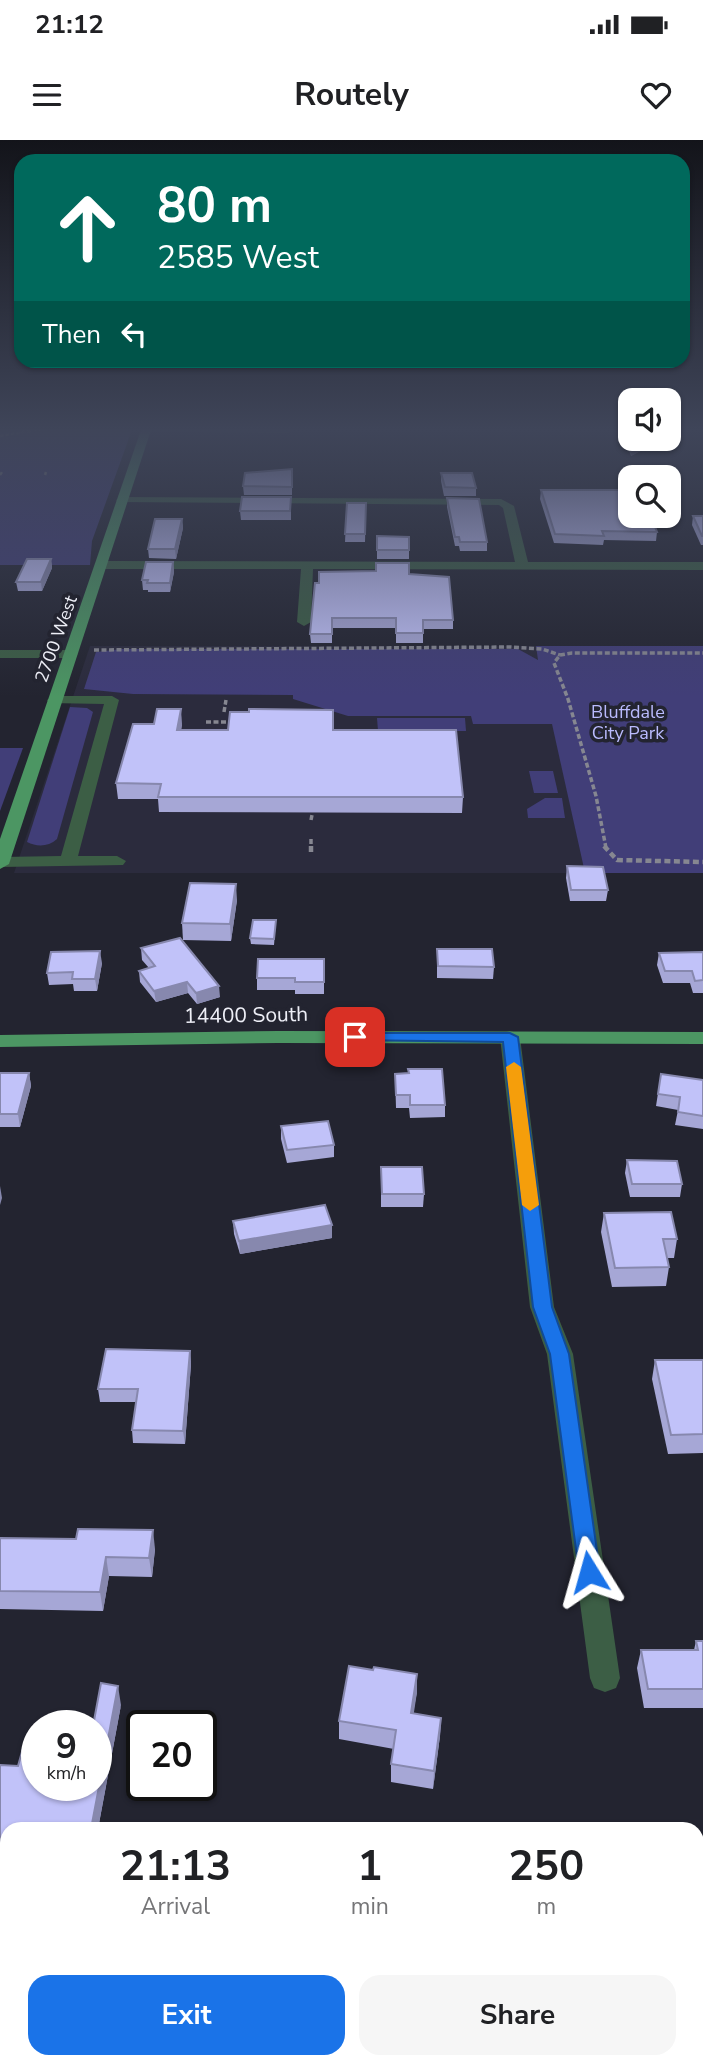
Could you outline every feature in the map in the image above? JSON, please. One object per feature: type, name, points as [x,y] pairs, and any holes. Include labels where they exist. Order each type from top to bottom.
[{"type":"main road","name":"2700 West","points":[[0,863],[117,517]]},
{"type":"main road","name":"14400 South","points":[[0,1041],[703,1038]]},
{"type":"street","points":[[511,517],[522,564]]},
{"type":"street","points":[[103,565],[703,566]]},
{"type":"street","points":[[304,622],[307,565]]},
{"type":"street","points":[[0,654],[71,654]]},
{"type":"street","points":[[54,700],[112,700],[68,861]]},
{"type":"street","points":[[0,863],[117,862]]},
{"type":"street","points":[[510,1037],[542,1307],[560,1354],[606,1678]]},
{"type":"path","points":[[94,650],[511,647],[542,649],[560,655],[703,653]]},
{"type":"path","points":[[560,655],[554,663],[568,699],[596,796],[603,845],[617,860],[703,862]]},
{"type":"path","points":[[224,712],[226,700]]},
{"type":"path","points":[[206,722],[233,724],[235,712]]},
{"type":"path","points":[[311,839],[311,854]]},
{"type":"shaded area","points":[[90,646],[536,646],[585,873],[14,873]]},
{"type":"green space","points":[[0,517],[101,517],[92,541],[90,565],[0,565]]},
{"type":"green space","name":"Bluffdale City Park","points":[[536,646],[703,646],[703,873],[585,873],[552,724],[473,724],[471,716],[348,716],[293,699],[293,695],[133,694],[84,689],[96,652],[122,649],[518,649],[538,660]]},
{"type":"green space","points":[[70,707],[87,708],[93,712],[57,839],[46,845],[35,845],[27,842]]},
{"type":"green space","points":[[377,718],[465,718],[466,731],[378,731]]},
{"type":"green space","points":[[0,748],[23,748],[0,811]]},
{"type":"green space","points":[[529,771],[553,771],[558,793],[534,793]]},
{"type":"green space","points":[[545,798],[562,798],[565,818],[528,818],[527,809]]},
{"type":"building","points":[[346,517],[366,517],[365,534],[345,534]]},
{"type":"building","points":[[451,517],[482,517],[487,542],[460,542],[459,537],[455,537]]},
{"type":"building","points":[[550,517],[618,517],[618,528],[656,528],[657,532],[602,531],[604,536],[555,534]]},
{"type":"building","points":[[693,517],[703,517],[702,536]]},
{"type":"building","points":[[155,519],[182,519],[175,549],[148,549]]},
{"type":"building","points":[[377,536],[409,537],[409,550],[377,550]]},
{"type":"building","points":[[27,559],[51,559],[41,582],[16,582]]},
{"type":"building","points":[[146,562],[173,562],[170,583],[147,583],[148,580],[142,580]]},
{"type":"building","points":[[376,563],[409,563],[409,574],[449,577],[453,620],[423,620],[423,633],[396,633],[396,618],[332,618],[332,634],[310,634],[315,583],[319,583],[319,572],[376,571]]},
{"type":"building","points":[[157,709],[181,709],[177,730],[228,730],[230,712],[249,712],[249,709],[333,710],[333,730],[456,730],[463,797],[158,797],[161,784],[116,783],[133,724],[154,724]]},
{"type":"building","points":[[567,866],[603,867],[608,890],[571,890]]},
{"type":"building","points":[[190,883],[236,884],[230,924],[182,923]]},
{"type":"building","points":[[253,920],[276,920],[274,939],[250,938]]},
{"type":"building","points":[[180,938],[219,986],[196,993],[187,982],[154,991],[139,971],[155,966],[141,948]]},
{"type":"building","points":[[437,949],[492,949],[494,967],[438,966]]},
{"type":"building","points":[[100,951],[95,979],[72,979],[73,972],[47,973],[51,952]]},
{"type":"building","points":[[703,952],[703,980],[695,981],[692,971],[665,971],[659,953]]},
{"type":"building","points":[[258,959],[324,959],[324,982],[295,982],[295,978],[257,978]]},
{"type":"building","points":[[408,1069],[442,1069],[445,1105],[410,1105],[410,1095],[396,1095],[395,1074],[409,1073]]},
{"type":"building","points":[[0,1073],[29,1073],[18,1114],[0,1114]]},
{"type":"building","points":[[661,1074],[703,1080],[703,1116],[678,1112],[680,1097],[658,1094]]},
{"type":"building","points":[[328,1121],[334,1145],[287,1150],[281,1126]]},
{"type":"building","points":[[627,1160],[677,1161],[682,1184],[632,1184]]},
{"type":"building","points":[[381,1167],[422,1167],[424,1194],[382,1194]]},
{"type":"building","points":[[325,1205],[332,1225],[239,1241],[233,1221]]},
{"type":"building","points":[[671,1212],[677,1239],[663,1239],[669,1267],[615,1268],[604,1213]]},
{"type":"building","points":[[106,1349],[190,1351],[183,1431],[132,1430],[138,1389],[98,1389]]},
{"type":"building","points":[[655,1360],[703,1360],[703,1434],[671,1435]]},
{"type":"building","points":[[78,1529],[153,1530],[149,1558],[106,1557],[100,1592],[0,1591],[0,1538],[76,1539]]},
{"type":"building","points":[[696,1641],[703,1641],[703,1689],[648,1689],[641,1650],[698,1650]]},
{"type":"building","points":[[349,1666],[417,1674],[411,1713],[441,1718],[434,1771],[391,1764],[396,1730],[339,1721]]},
{"type":"building","points":[[101,1683],[118,1686],[112,1718],[112,1710],[96,1710]]},
{"type":"building","points":[[21,1755],[21,1801],[96,1801],[92,1822],[0,1822],[0,1765],[18,1766]]},
{"type":"slow traffic","points":[[514,1067],[530,1205]]},
{"type":"route","points":[[355,1037],[510,1037],[542,1307],[560,1354],[589,1572]]}]
